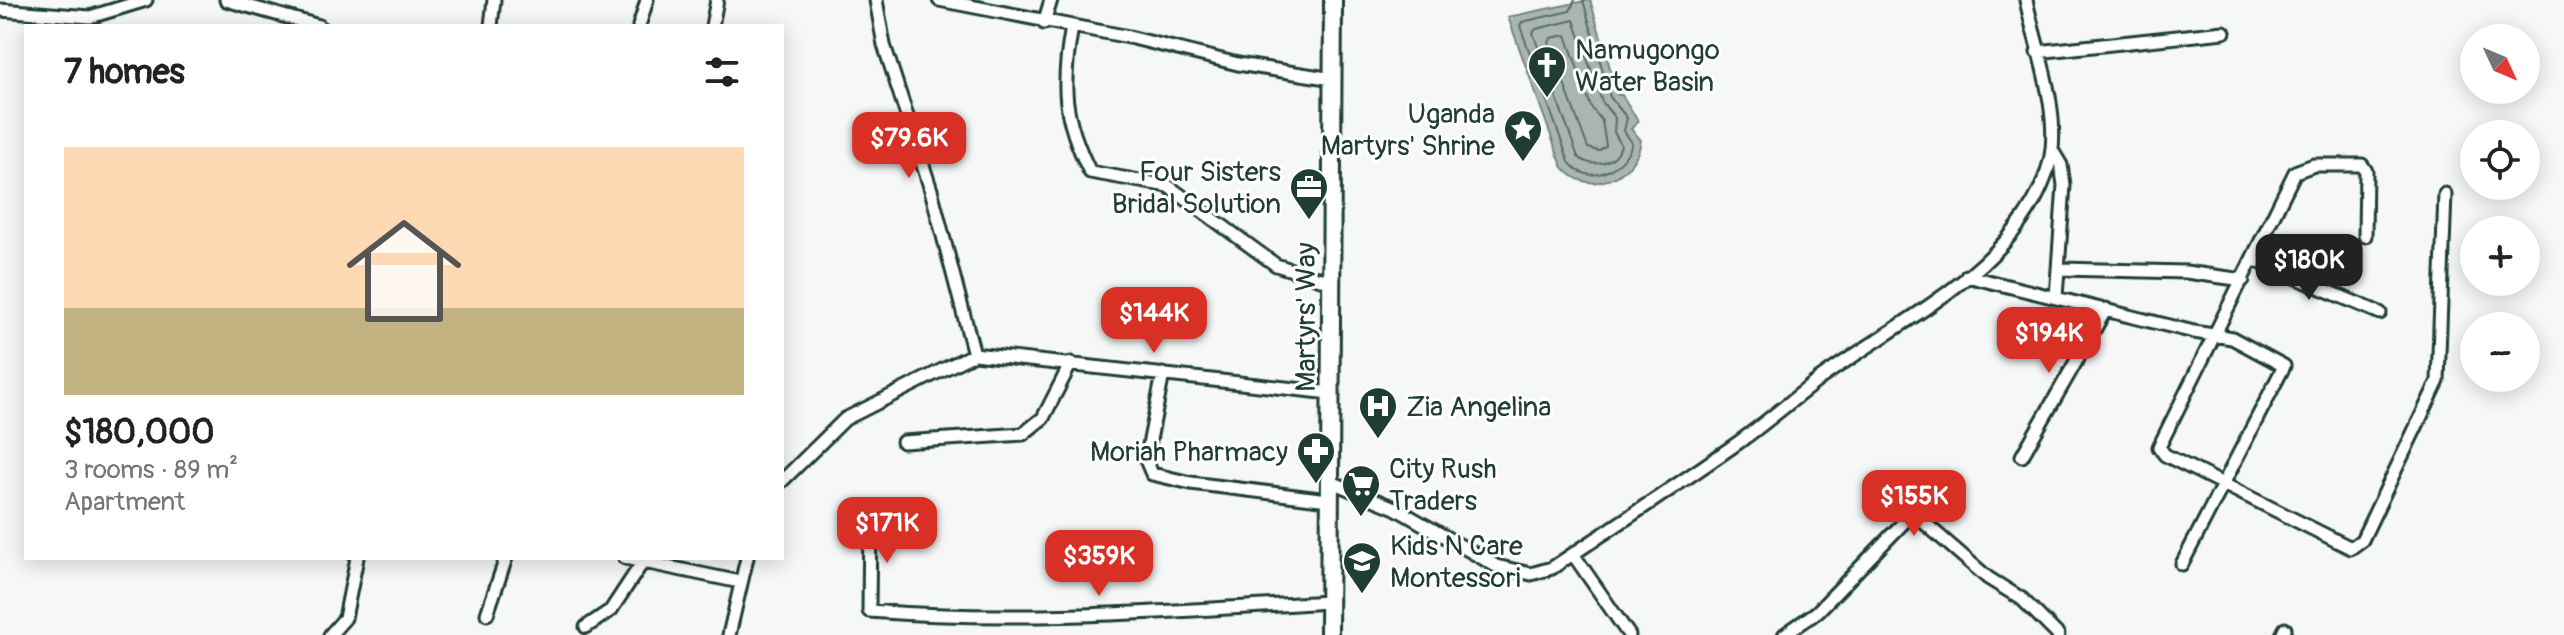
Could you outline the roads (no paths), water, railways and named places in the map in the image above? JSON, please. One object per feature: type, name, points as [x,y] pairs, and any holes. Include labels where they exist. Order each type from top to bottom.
[{"type":"main road","name":"Martyrs' Way","points":[[1329,635],[1333,0]]},
{"type":"street","points":[[0,10],[65,18],[90,17],[146,0]]},
{"type":"street","points":[[226,0],[312,24]]},
{"type":"street","points":[[491,24],[494,0]]},
{"type":"street","points":[[640,24],[647,0]]},
{"type":"street","points":[[712,24],[717,0]]},
{"type":"street","points":[[876,0],[884,45],[931,190],[974,354]]},
{"type":"street","points":[[939,0],[1238,64],[1333,79]]},
{"type":"street","points":[[1044,23],[1051,0]]},
{"type":"street","points":[[1329,481],[1395,508],[1509,570],[1540,573],[1741,440],[1823,377],[1932,305],[1999,246],[2029,210],[2039,194],[2052,150],[2053,133],[2026,0]]},
{"type":"street","points":[[1072,27],[1065,64],[1064,99],[1075,142],[1090,172],[1168,186],[1276,265],[1330,282]]},
{"type":"street","points":[[2037,52],[2224,32]]},
{"type":"street","points":[[2052,150],[2063,175],[2056,297]]},
{"type":"street","points":[[2365,236],[2364,167],[2355,163],[2314,165],[2295,172],[2218,335],[2159,447],[2165,455],[2223,486],[2345,546],[2355,546],[2362,540],[2438,381],[2445,194]]},
{"type":"street","points":[[2252,259],[2380,313]]},
{"type":"street","points":[[2060,269],[2186,272],[2243,280]]},
{"type":"street","points":[[1967,276],[2232,338],[2284,366],[2182,564]]},
{"type":"street","points":[[2022,456],[2106,309]]},
{"type":"street","points":[[784,479],[845,419],[974,354],[1331,393]]},
{"type":"street","points":[[903,442],[1023,434],[1043,418],[1071,363]]},
{"type":"street","points":[[1163,374],[1146,460],[1152,474],[1191,483],[1328,500]]},
{"type":"street","points":[[1784,635],[1808,620],[1907,519],[1913,517],[1920,519],[1988,578],[2022,599],[2058,635]]},
{"type":"street","points":[[870,519],[869,611],[959,618],[1038,618],[1329,602]]},
{"type":"street","points":[[1573,554],[1629,635]]},
{"type":"street","points":[[330,635],[345,618],[357,560]]},
{"type":"street","points":[[487,614],[505,560]]},
{"type":"street","points":[[632,560],[740,582]]},
{"type":"street","points":[[729,635],[746,560]]},
{"type":"street","points":[[586,627],[611,610],[642,563]]},
{"type":"water","points":[[1590,0],[1618,95],[1622,95],[1638,121],[1631,129],[1641,140],[1630,165],[1621,174],[1596,182],[1572,176],[1562,166],[1508,17]]},
{"type":"place","name":"Namugongo Water Basin","points":[[1547,99]]},
{"type":"place","name":"Uganda Martyrs' Shrine","points":[[1523,163]]},
{"type":"place","name":"Four Sisters Bridal Solution","points":[[1309,221]]},
{"type":"place","name":"Zia Angelina","points":[[1378,440]]},
{"type":"place","name":"Moriah Pharmacy","points":[[1316,485]]},
{"type":"place","name":"City Rush Traders","points":[[1361,518]]},
{"type":"place","name":"Kids N Care Montessori","points":[[1362,595]]}]
